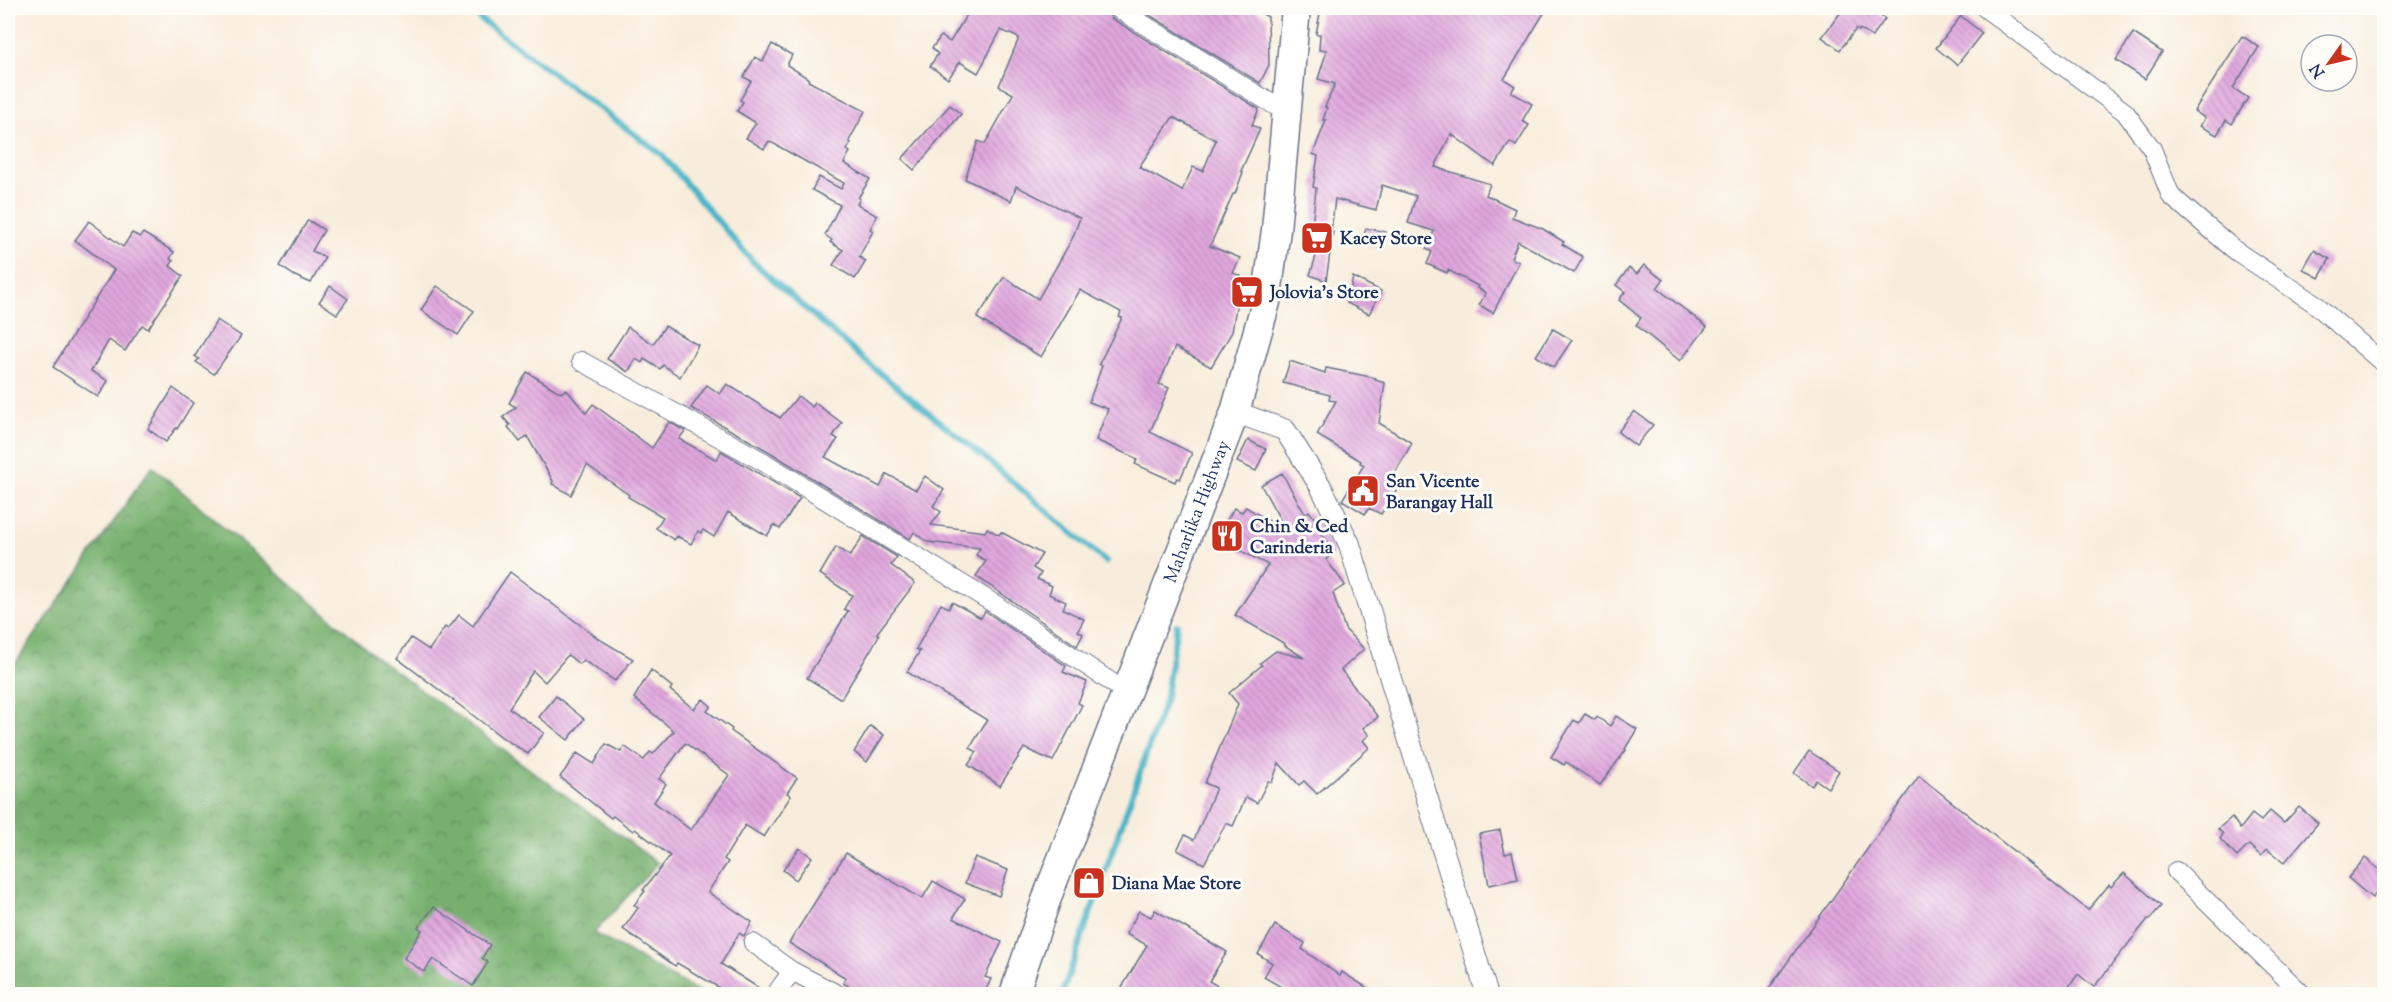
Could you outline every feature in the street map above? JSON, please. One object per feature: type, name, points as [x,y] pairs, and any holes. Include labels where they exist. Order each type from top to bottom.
[{"type":"highway","name":"Maharlika Highway","points":[[1014,994],[1049,892],[1235,412],[1266,302],[1276,231],[1296,8]]},
{"type":"street","points":[[1117,8],[1287,113]]},
{"type":"street","points":[[1985,8],[2125,112],[2152,149],[2171,196],[2236,251],[2314,303],[2385,364]]},
{"type":"street","points":[[581,361],[762,461],[993,603],[1126,692]]},
{"type":"street","points":[[1235,412],[1285,430],[1321,487],[1349,543],[1487,994]]},
{"type":"street","points":[[2176,872],[2302,994]]},
{"type":"street","points":[[753,943],[792,971],[837,994]]},
{"type":"street","points":[[776,994],[792,971]]},
{"type":"green space","points":[[152,466],[375,656],[658,863],[594,933],[703,994],[22,994],[8,983],[8,674]]},
{"type":"building","points":[[971,8],[1106,8],[1111,18],[1259,109],[1252,125],[1260,129],[1241,171],[1243,172],[1235,194],[1233,194],[1210,246],[1240,258],[1233,273],[1241,276],[1232,332],[1211,367],[1175,347],[1159,384],[1169,388],[1150,432],[1192,453],[1180,479],[1177,478],[1175,482],[1135,464],[1137,460],[1131,456],[1096,440],[1108,409],[1089,402],[1102,366],[1099,364],[1122,318],[1119,317],[1121,312],[1080,290],[1041,357],[977,318],[1004,277],[1038,299],[1072,239],[1080,218],[1016,186],[1011,201],[965,179],[978,141],[985,144],[1013,94],[999,86],[1019,38],[1001,30],[978,73],[960,62],[948,79],[930,66],[938,54],[932,48],[941,36],[950,42]],"holes":[[[1173,117],[1216,140],[1203,171],[1193,167],[1182,191],[1139,167]]]},
{"type":"building","points":[[1138,8],[1252,8],[1268,17],[1269,65],[1260,83]]},
{"type":"building","points":[[1321,8],[1547,8],[1504,79],[1515,86],[1511,92],[1532,104],[1522,121],[1529,125],[1516,146],[1510,142],[1495,166],[1451,134],[1435,167],[1490,184],[1486,195],[1515,209],[1512,217],[1543,229],[1583,257],[1574,273],[1518,241],[1511,258],[1519,262],[1493,313],[1479,305],[1486,293],[1477,288],[1478,286],[1448,270],[1447,273],[1427,264],[1432,252],[1426,249],[1434,231],[1408,223],[1416,196],[1382,185],[1376,210],[1335,199],[1326,281],[1310,275],[1318,250],[1310,249],[1316,188],[1313,187],[1318,156],[1313,154],[1326,120],[1323,120],[1327,108],[1325,107],[1335,84],[1318,79],[1327,50],[1319,50],[1320,34],[1316,34]]},
{"type":"building","points":[[1844,8],[1869,8],[1885,19],[1872,37],[1856,29],[1840,50],[1822,37]]},
{"type":"building","points":[[1961,16],[1982,33],[1957,65],[1936,48]]},
{"type":"building","points":[[2133,33],[2162,52],[2145,79],[2116,60]]},
{"type":"building","points":[[2242,36],[2259,47],[2233,88],[2248,98],[2232,124],[2226,120],[2217,135],[2200,126],[2205,118],[2194,111]]},
{"type":"building","points":[[772,44],[792,55],[787,65],[809,79],[808,81],[865,111],[849,141],[851,143],[847,150],[850,152],[844,163],[870,179],[858,198],[860,199],[857,204],[877,216],[870,229],[873,231],[859,257],[866,261],[855,279],[833,265],[843,250],[830,242],[832,240],[825,235],[840,205],[812,190],[819,177],[841,189],[844,183],[769,141],[764,149],[746,138],[756,123],[737,111],[743,102],[740,100],[751,81],[744,77],[755,57],[763,61]]},
{"type":"building","points":[[950,105],[961,114],[914,170],[902,159]]},
{"type":"building","points":[[308,220],[324,230],[312,251],[325,257],[311,283],[280,266]]},
{"type":"building","points":[[89,221],[123,247],[132,233],[140,237],[143,233],[174,252],[170,259],[173,261],[170,266],[183,276],[148,329],[142,325],[125,351],[109,340],[91,371],[108,381],[98,397],[53,367],[114,270],[75,240]]},
{"type":"building","points":[[1366,228],[1386,232],[1382,248],[1362,243]]},
{"type":"building","points":[[2314,250],[2330,259],[2319,278],[2303,269]]},
{"type":"building","points":[[1644,265],[1663,280],[1657,288],[1707,327],[1680,361],[1636,325],[1641,318],[1619,300],[1625,292],[1616,285],[1629,268],[1637,274]]},
{"type":"building","points":[[1353,277],[1381,291],[1369,314],[1347,303]]},
{"type":"building","points":[[330,286],[348,299],[337,314],[319,302]]},
{"type":"building","points":[[437,286],[474,311],[458,335],[421,310]]},
{"type":"building","points":[[217,320],[241,336],[214,374],[196,362],[199,359],[195,356]]},
{"type":"building","points":[[665,326],[698,345],[680,377],[663,365],[660,369],[644,359],[642,363],[636,359],[628,372],[607,359],[628,327],[653,344]]},
{"type":"building","points":[[1553,329],[1572,340],[1554,367],[1536,356]]},
{"type":"building","points":[[1290,361],[1325,373],[1326,368],[1376,378],[1375,380],[1385,383],[1379,423],[1412,443],[1388,485],[1397,490],[1381,514],[1369,508],[1365,514],[1342,500],[1364,465],[1317,435],[1336,401],[1329,400],[1330,395],[1283,383]]},
{"type":"building","points":[[527,372],[561,393],[566,389],[586,413],[593,404],[652,448],[669,422],[685,431],[679,439],[717,460],[721,451],[800,498],[780,529],[774,525],[767,536],[728,512],[714,537],[703,530],[701,533],[698,531],[691,544],[677,536],[674,540],[656,528],[663,517],[628,497],[629,495],[587,465],[571,495],[552,484],[553,481],[527,436],[520,442],[503,417],[516,407],[509,403]]},
{"type":"building","points":[[727,384],[780,418],[798,396],[812,407],[815,403],[842,423],[833,436],[838,439],[825,457],[880,487],[887,474],[916,490],[925,476],[944,490],[933,506],[941,512],[931,525],[985,532],[987,528],[999,535],[1001,532],[1042,554],[1033,568],[1041,573],[1037,579],[1052,586],[1049,594],[1066,602],[1063,609],[1084,619],[1078,631],[1083,634],[1077,646],[976,576],[986,561],[976,555],[980,548],[928,542],[914,532],[910,539],[768,451],[691,408],[707,385],[720,394]]},
{"type":"building","points":[[173,388],[193,403],[166,442],[148,429]]},
{"type":"building","points":[[1634,411],[1653,425],[1636,446],[1618,432]]},
{"type":"building","points":[[1248,440],[1266,449],[1256,471],[1237,462]]},
{"type":"building","points":[[1282,473],[1305,514],[1309,511],[1324,531],[1321,533],[1335,552],[1326,559],[1345,585],[1333,593],[1345,629],[1364,649],[1341,670],[1378,717],[1363,728],[1369,735],[1363,740],[1369,748],[1317,794],[1304,781],[1299,785],[1279,763],[1272,782],[1268,781],[1257,803],[1246,797],[1233,826],[1226,823],[1204,864],[1177,850],[1185,835],[1194,840],[1216,788],[1205,783],[1238,704],[1229,693],[1276,651],[1304,658],[1285,644],[1235,615],[1268,565],[1217,538],[1234,508],[1242,512],[1246,507],[1287,532],[1261,485]]},
{"type":"building","points":[[863,536],[897,557],[891,565],[915,583],[877,633],[879,635],[872,648],[841,699],[807,678],[848,611],[844,609],[852,595],[820,574],[836,547],[850,556]]},
{"type":"building","points":[[510,572],[599,639],[633,659],[615,681],[583,660],[579,664],[568,655],[545,682],[533,671],[509,708],[544,733],[528,754],[503,738],[397,658],[411,638],[429,650],[445,627],[448,629],[459,615],[473,626]]},
{"type":"building","points":[[952,602],[981,618],[985,611],[1066,666],[1063,672],[1087,682],[1078,703],[1082,705],[1053,761],[1024,748],[1000,786],[968,765],[977,752],[970,748],[987,720],[907,672],[920,651],[916,649],[941,604],[949,608]]},
{"type":"building","points":[[651,670],[672,687],[670,690],[694,709],[703,699],[711,706],[707,711],[797,778],[787,793],[791,796],[764,837],[745,825],[724,859],[728,862],[708,892],[752,922],[744,936],[739,933],[721,964],[765,994],[730,994],[677,963],[675,966],[623,929],[638,908],[634,905],[645,891],[643,890],[670,856],[635,829],[633,831],[613,816],[611,818],[560,777],[577,753],[594,764],[606,744],[621,752],[624,746],[644,760],[650,752],[653,754],[674,731],[634,698]],"holes":[[[685,743],[729,775],[691,830],[654,802],[666,784],[659,779]]]},
{"type":"building","points":[[556,696],[584,719],[568,740],[539,717]]},
{"type":"building","points":[[1585,714],[1595,720],[1597,717],[1610,726],[1616,716],[1637,729],[1626,750],[1600,785],[1566,762],[1564,765],[1551,757],[1574,720],[1579,723]]},
{"type":"building","points":[[870,726],[884,735],[867,762],[854,752]]},
{"type":"building","points":[[1809,751],[1839,771],[1828,788],[1816,780],[1812,786],[1794,773]]},
{"type":"building","points":[[1919,776],[2088,910],[2109,885],[2111,887],[2124,873],[2161,906],[2094,987],[2078,974],[2064,994],[1765,994]]},
{"type":"building","points":[[2299,807],[2318,823],[2284,863],[2267,849],[2261,856],[2249,845],[2237,857],[2220,839],[2223,834],[2218,829],[2232,817],[2240,829],[2252,814],[2261,821],[2270,811],[2284,823]]},
{"type":"building","points":[[1500,830],[1505,854],[1512,852],[1518,879],[1489,885],[1479,834]]},
{"type":"building","points":[[799,848],[812,857],[796,880],[783,870]]},
{"type":"building","points":[[846,853],[922,899],[933,881],[965,899],[953,918],[1002,942],[985,977],[991,979],[984,994],[917,994],[897,986],[892,994],[862,994],[843,983],[846,978],[789,943]]},
{"type":"building","points":[[975,857],[1008,870],[999,896],[965,883]]},
{"type":"building","points":[[2365,858],[2385,874],[2385,883],[2372,898],[2348,878]]},
{"type":"building","points":[[434,907],[490,945],[482,958],[488,962],[473,986],[433,959],[424,972],[404,958],[422,930],[418,927]]},
{"type":"building","points":[[1155,910],[1227,952],[1209,981],[1231,994],[1130,994],[1121,989],[1147,945],[1126,934],[1139,911],[1151,917]]},
{"type":"building","points":[[1275,925],[1305,943],[1302,949],[1340,976],[1342,972],[1377,994],[1293,994],[1264,977],[1272,963],[1258,954]]},
{"type":"waterway","points":[[479,8],[480,19],[661,154],[753,262],[870,365],[986,459],[1106,562]]},
{"type":"waterway","points":[[1062,994],[1165,701],[1177,625]]},
{"type":"place","name":"Kacey Store","points":[[1317,238]]},
{"type":"place","name":"Jolovia's Store","points":[[1247,292]]},
{"type":"place","name":"San Vicente Barangay Hall","points":[[1363,491]]},
{"type":"place","name":"Chin & Ced Carinderia","points":[[1227,536]]},
{"type":"place","name":"Diana Mae Store","points":[[1089,883]]}]
